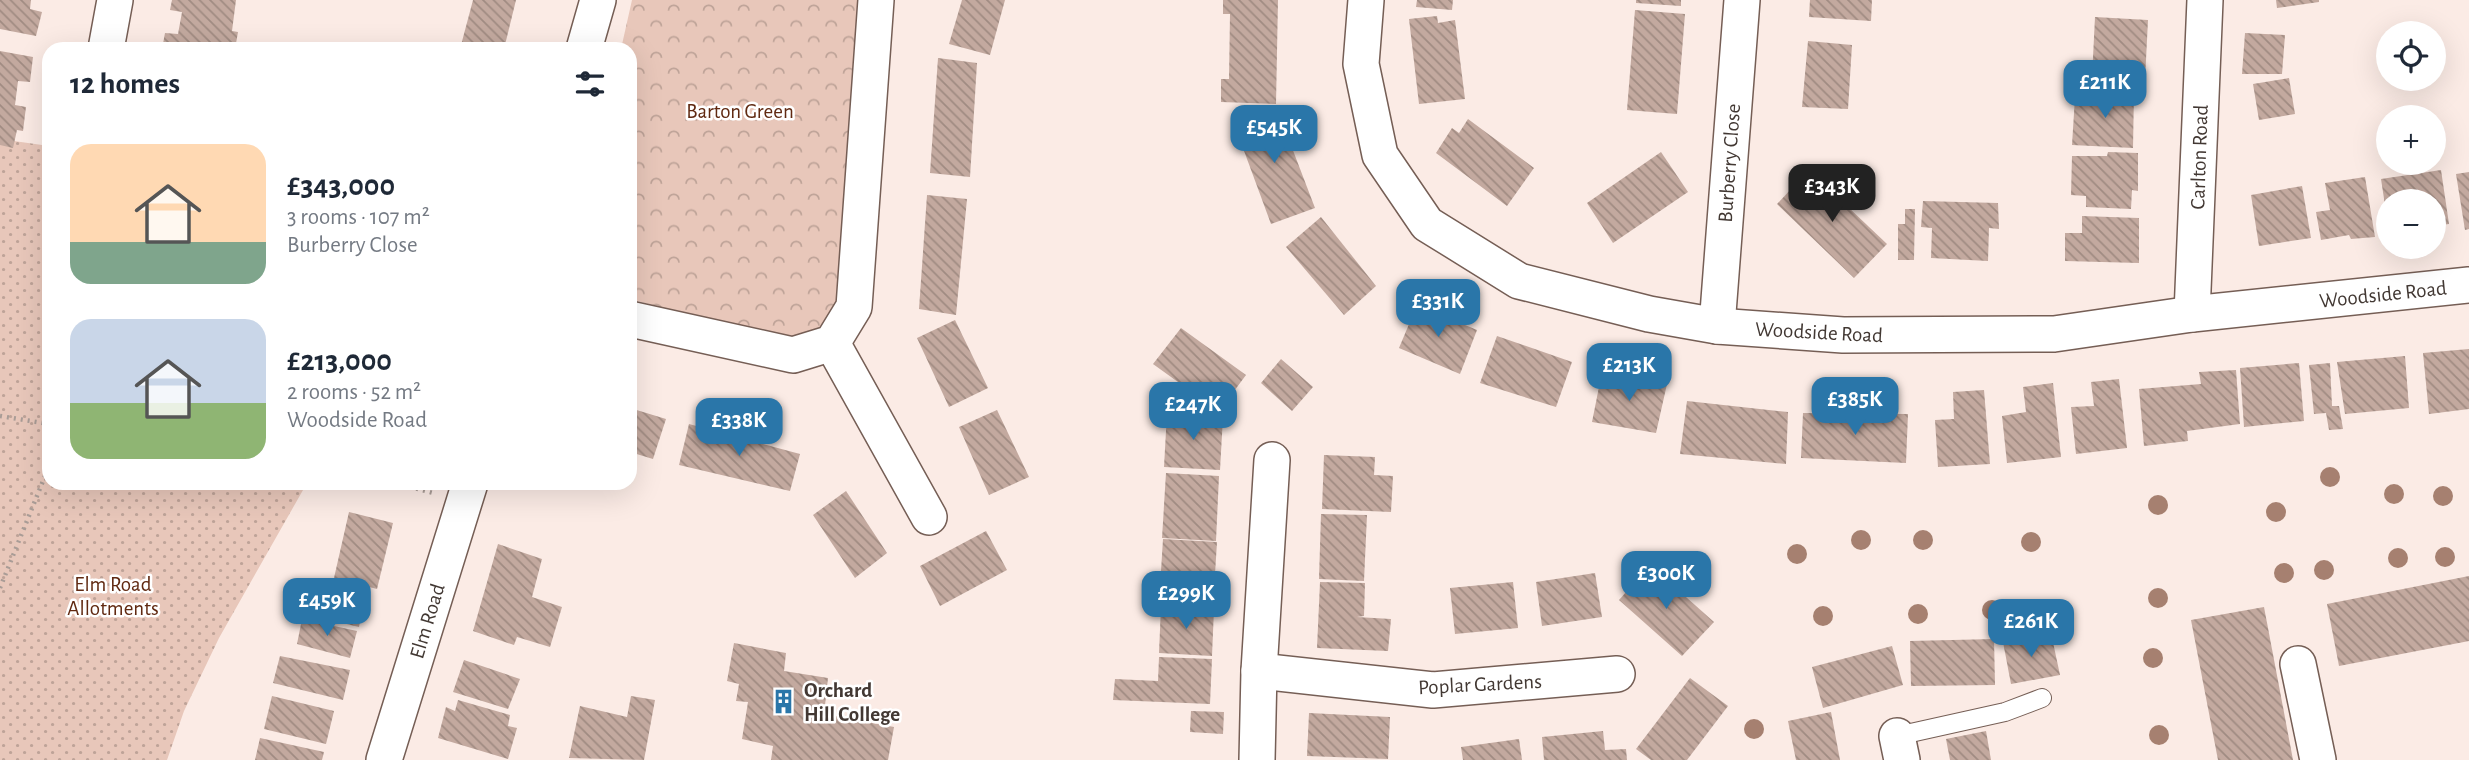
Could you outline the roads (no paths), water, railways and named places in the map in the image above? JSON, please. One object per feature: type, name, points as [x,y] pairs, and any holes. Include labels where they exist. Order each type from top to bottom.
[{"type":"street","points":[[107,42],[114,0]]},
{"type":"street","points":[[586,42],[598,0]]},
{"type":"street","points":[[637,321],[793,355],[832,343],[854,307],[876,0]]},
{"type":"street","name":"Woodside Road","points":[[1366,0],[1362,64],[1380,155],[1427,224],[1519,281],[1649,314],[1717,327],[1843,335],[2054,334],[2192,314],[2469,285]]},
{"type":"street","name":"Burberry Close","points":[[1717,327],[1742,0]]},
{"type":"street","name":"Carlton Road","points":[[2192,314],[2205,0]]},
{"type":"street","points":[[832,343],[929,517]]},
{"type":"street","points":[[1257,760],[1259,671],[1272,460]]},
{"type":"street","name":"Elm Road","points":[[384,760],[468,490]]},
{"type":"street","points":[[2298,664],[2318,760]]},
{"type":"street","name":"Poplar Gardens","points":[[1259,671],[1433,690],[1617,674]]},
{"type":"lane","points":[[1900,748],[2042,698]]},
{"type":"place","name":"Orchard Hill College","points":[[784,702]]},
{"type":"park label","name":"Barton Green","points":[[740,111]]},
{"type":"park label","name":"Elm Road Allotments","points":[[113,596]]}]
